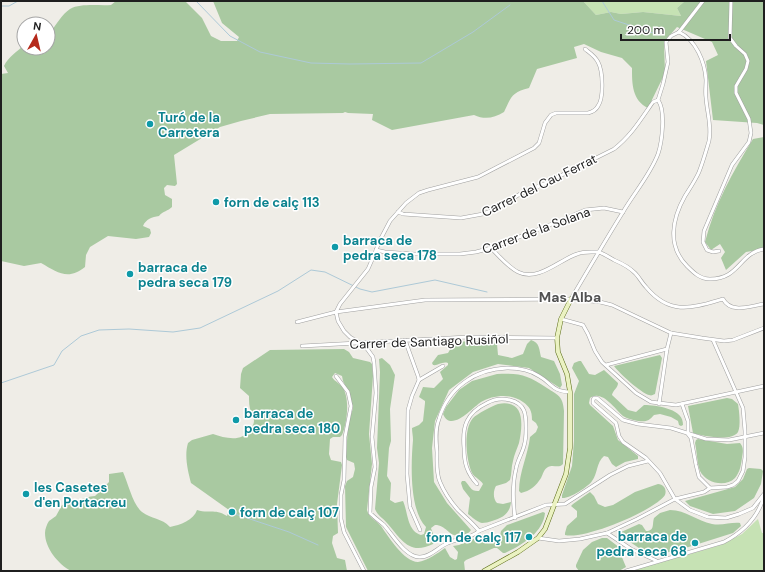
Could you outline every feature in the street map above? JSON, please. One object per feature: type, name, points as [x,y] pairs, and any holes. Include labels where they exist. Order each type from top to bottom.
[{"type":"street","points":[[484,571],[518,552],[538,538],[545,529],[566,474],[569,460],[570,392],[568,379],[558,352],[557,338],[561,319],[599,252],[649,172],[657,155],[662,128],[660,104],[658,100],[668,67],[666,42],[671,36],[679,32],[703,1]]},
{"type":"street","points":[[719,251],[713,252],[707,250],[703,242],[704,231],[732,165],[749,142],[751,133],[749,119],[736,93],[736,86],[746,69],[748,57],[730,38],[731,1]]},
{"type":"street","points":[[679,32],[694,44],[703,66],[706,80],[706,99],[710,130],[709,140],[699,173],[680,206],[675,222],[673,239],[677,252],[682,261],[692,272],[701,278],[709,279],[727,275],[737,269],[750,254],[764,249]]},
{"type":"street","points":[[585,49],[591,53],[598,62],[601,74],[601,99],[598,107],[588,113],[556,113],[545,123],[540,142],[534,148],[478,177],[419,193],[406,203],[386,227],[368,269],[340,304],[336,312],[338,321],[344,331],[365,346],[373,357],[376,387],[372,437],[375,466],[370,512],[388,529],[400,545],[409,553],[417,557],[430,554],[448,543],[472,537],[479,531],[546,505],[565,504],[610,475],[628,466],[648,461]]},
{"type":"street","name":"Carrer del Cau Ferrat","points":[[398,212],[403,214],[445,218],[461,218],[483,214],[499,207],[520,194],[544,184],[614,149],[624,141],[640,122],[653,102],[658,100]]},
{"type":"street","name":"Carrer de la Solana","points":[[376,250],[384,252],[445,254],[476,252],[492,248],[585,210],[604,208],[623,212]]},
{"type":"street","points":[[492,248],[517,272],[530,275],[545,270],[575,254],[599,252],[629,269],[656,298],[671,305],[685,308],[695,307],[723,299],[728,305],[737,308],[764,304]]},
{"type":"street","points":[[297,322],[336,312],[425,300],[571,299],[600,302],[612,305],[671,333],[713,340],[733,340],[764,328]]},
{"type":"street","points":[[561,319],[583,326],[598,357],[636,393],[651,402],[676,406],[764,386]]},
{"type":"street","points":[[659,404],[667,349],[671,333]]},
{"type":"street","name":"Carrer de Santiago Rusiñol","points":[[302,346],[468,337],[557,338]]},
{"type":"street","points":[[405,340],[419,380]]},
{"type":"street","points":[[538,538],[559,541],[580,539],[607,532],[637,519],[675,499],[704,492],[710,488],[726,488],[738,481],[743,471],[745,458],[745,431],[742,408],[713,340]]},
{"type":"street","points":[[606,365],[667,349]]},
{"type":"street","points":[[420,530],[410,507],[408,490],[408,410],[419,380],[442,366]]},
{"type":"street","points":[[479,531],[454,506],[438,477],[436,433],[438,419],[443,407],[453,392],[470,378],[479,373],[498,369],[508,368],[530,372],[539,376],[554,389],[570,392]]},
{"type":"street","points":[[336,376],[348,392],[351,406],[345,437],[341,519],[344,532],[364,571]]},
{"type":"street","points":[[764,433],[729,440],[706,439],[671,428],[631,423],[620,418],[597,398],[593,399],[593,403],[616,422],[619,436],[623,442],[642,454],[660,473],[675,499],[690,510],[712,518],[726,518],[753,508],[764,495]]},
{"type":"street","points":[[477,484],[468,472],[464,457],[463,438],[466,422],[476,410],[491,401],[504,399],[512,400],[522,406],[526,416],[526,439],[515,470],[515,518]]},
{"type":"street","points":[[682,404],[688,421],[688,434],[691,438],[699,477],[710,488]]},
{"type":"street","points":[[616,422],[620,418]]},
{"type":"street","points":[[626,571],[724,542],[745,528],[752,520],[762,505],[764,495]]},
{"type":"street","points":[[607,532],[631,549],[657,561]]},
{"type":"green space","points":[[116,1],[185,1],[202,18],[211,36],[221,41],[237,41],[239,37],[222,23],[213,1],[583,1],[596,15],[611,12],[621,14],[643,12],[681,16],[677,8],[685,1],[764,1],[764,125],[757,123],[713,120],[706,61],[718,55],[712,42],[677,27],[664,42],[665,73],[648,108],[639,101],[636,96],[632,80],[632,68],[622,58],[601,52],[584,44],[574,47],[577,58],[537,69],[529,88],[515,93],[504,112],[493,117],[486,118],[474,115],[392,130],[372,120],[373,114],[345,112],[270,114],[220,127],[174,155],[177,184],[175,186],[167,185],[164,188],[165,195],[172,199],[172,207],[144,224],[143,226],[150,229],[151,233],[149,237],[136,239],[108,236],[90,247],[86,255],[85,267],[73,274],[63,274],[57,272],[41,263],[24,266],[1,261],[1,74],[8,73],[4,66],[10,57],[16,52],[16,56],[56,56],[56,25],[67,11],[74,7],[85,5],[111,5]]},
{"type":"green space","points":[[583,1],[685,1],[677,8],[681,16],[643,12],[621,14],[611,12],[596,15]]},
{"type":"green space","points":[[764,137],[764,249],[746,252],[726,270],[721,258],[725,252],[720,244],[711,250],[705,242],[709,228],[725,188],[753,139]]},
{"type":"green space","points":[[531,340],[538,345],[541,357],[554,361],[560,374],[562,385],[560,388],[529,368],[498,364],[473,372],[449,390],[435,421],[432,448],[434,482],[447,503],[471,530],[467,534],[458,536],[451,534],[443,527],[435,525],[431,528],[435,540],[433,544],[418,548],[406,544],[375,509],[379,463],[377,448],[380,372],[379,359],[382,358],[390,365],[395,375],[390,409],[391,441],[387,476],[391,483],[390,500],[395,503],[403,501],[410,525],[416,533],[421,535],[424,534],[426,527],[420,519],[412,486],[412,428],[419,425],[423,421],[425,401],[419,397],[423,387],[434,388],[443,379],[440,372],[448,365],[448,363],[433,365],[432,363],[438,355],[448,353],[456,343],[479,341],[494,343],[497,344],[498,355],[512,358],[523,354],[527,344]]},
{"type":"green space","points":[[344,349],[349,352],[353,358],[370,362],[372,364],[373,376],[369,434],[372,464],[367,510],[369,515],[381,526],[402,553],[407,558],[418,562],[429,558],[445,548],[450,557],[455,560],[457,559],[458,552],[453,546],[483,535],[486,535],[492,541],[497,542],[499,541],[501,531],[507,525],[543,512],[545,513],[540,527],[531,538],[505,553],[497,548],[494,548],[466,560],[464,562],[465,571],[368,571],[346,527],[345,486],[347,481],[353,477],[355,469],[354,463],[347,460],[346,457],[348,425],[353,408],[350,395],[342,376],[335,373],[332,377],[342,386],[345,393],[347,412],[342,435],[340,437],[333,437],[330,439],[329,454],[331,460],[341,462],[342,465],[337,504],[338,533],[333,536],[332,543],[337,558],[345,560],[347,571],[71,571],[61,564],[53,555],[47,544],[45,533],[49,521],[56,516],[62,505],[95,496],[109,482],[109,474],[123,472],[133,499],[139,509],[145,514],[164,522],[170,527],[190,519],[197,510],[204,512],[218,512],[227,516],[229,510],[191,483],[186,458],[188,443],[192,440],[213,434],[228,438],[238,438],[247,433],[253,425],[254,420],[251,414],[249,396],[240,388],[241,374],[243,368],[270,350]]},
{"type":"green space","points":[[660,355],[662,358],[655,394],[652,395],[645,393],[636,387],[614,366]]},
{"type":"green space","points":[[581,361],[589,374],[595,375],[604,370],[618,383],[612,395],[628,410],[636,412],[644,405],[652,405],[670,409],[679,415],[683,425],[679,425],[678,421],[671,417],[660,414],[654,415],[649,420],[645,421],[630,419],[623,416],[604,398],[595,396],[590,398],[590,405],[613,426],[618,440],[638,456],[638,459],[625,462],[616,467],[612,464],[608,457],[604,456],[601,459],[594,478],[590,483],[574,495],[562,498],[572,466],[574,441],[574,394],[579,381],[572,368],[574,363]]},
{"type":"green space","points":[[497,374],[512,374],[524,376],[534,380],[557,394],[561,399],[563,406],[563,464],[559,466],[550,466],[547,468],[535,486],[521,493],[519,491],[520,477],[530,437],[536,432],[538,427],[532,420],[531,412],[527,406],[523,402],[513,397],[502,396],[481,402],[456,420],[451,421],[443,414],[446,407],[459,390],[472,381]]},
{"type":"green space","points":[[727,398],[732,399],[738,404],[740,422],[738,432],[735,435],[724,438],[710,437],[693,433],[688,406]]},
{"type":"green space","points":[[507,403],[518,409],[521,421],[520,436],[512,463],[510,480],[496,486],[494,493],[497,503],[503,504],[511,502],[509,510],[505,515],[499,518],[490,522],[482,523],[476,521],[468,514],[470,498],[463,489],[461,483],[462,481],[465,481],[472,490],[476,491],[479,491],[483,484],[473,475],[468,460],[466,445],[468,429],[473,418],[498,404]]},
{"type":"green space","points":[[698,439],[727,444],[740,443],[743,448],[743,454],[740,468],[735,478],[726,483],[716,483],[707,479],[703,475],[699,468],[695,443]]},
{"type":"green space","points":[[747,469],[761,469],[763,471],[761,484],[754,498],[735,511],[713,514],[690,506],[685,501],[735,487],[743,479]]},
{"type":"green space","points":[[658,484],[662,485],[666,491],[665,495],[658,502],[647,509],[602,529],[587,533],[565,535],[567,526],[577,517],[577,511],[571,506],[590,492],[598,504],[605,507],[613,505],[635,492]]},
{"type":"green space","points":[[676,510],[712,524],[719,525],[740,523],[741,526],[733,533],[676,551],[656,554],[645,552],[621,536],[619,533],[639,524],[642,525],[646,531],[649,531],[653,527],[654,518],[660,513]]},
{"type":"green space","points":[[758,519],[762,533],[764,533],[764,571],[631,571],[721,545],[742,534]]},
{"type":"green space","points":[[602,538],[607,538],[624,551],[621,555],[626,567],[619,571],[579,571],[576,565],[583,550],[592,542]]},
{"type":"waterway","points":[[1,6],[9,6],[18,1]]},
{"type":"waterway","points":[[196,1],[230,36],[260,52],[311,63],[350,64],[421,63],[473,32],[510,5]]},
{"type":"waterway","points":[[602,1],[614,20],[659,35]]},
{"type":"waterway","points":[[1,383],[54,365],[62,351],[81,336],[99,330],[129,329],[173,332],[200,328],[278,291],[311,270],[325,272],[360,289],[372,292],[435,280],[487,292]]},
{"type":"waterway","points":[[235,514],[289,532],[318,545]]},
{"type":"place","name":"Turó de la Carretera","points":[[150,124]]},
{"type":"place","name":"forn de calç 113","points":[[216,202]]},
{"type":"place","name":"barraca de pedra seca 178","points":[[335,247]]},
{"type":"place","name":"barraca de pedra seca 179","points":[[130,274]]},
{"type":"place","name":"barraca de pedra seca 180","points":[[236,420]]},
{"type":"place","name":"les Casetes d'en Portacreu","points":[[26,494]]},
{"type":"place","name":"forn de calç 107","points":[[232,512]]},
{"type":"place","name":"forn de calç 117","points":[[529,537]]},
{"type":"place","name":"barraca de pedra seca 68","points":[[695,543]]},
{"type":"district","name":"Mas Alba","points":[[570,297]]}]
